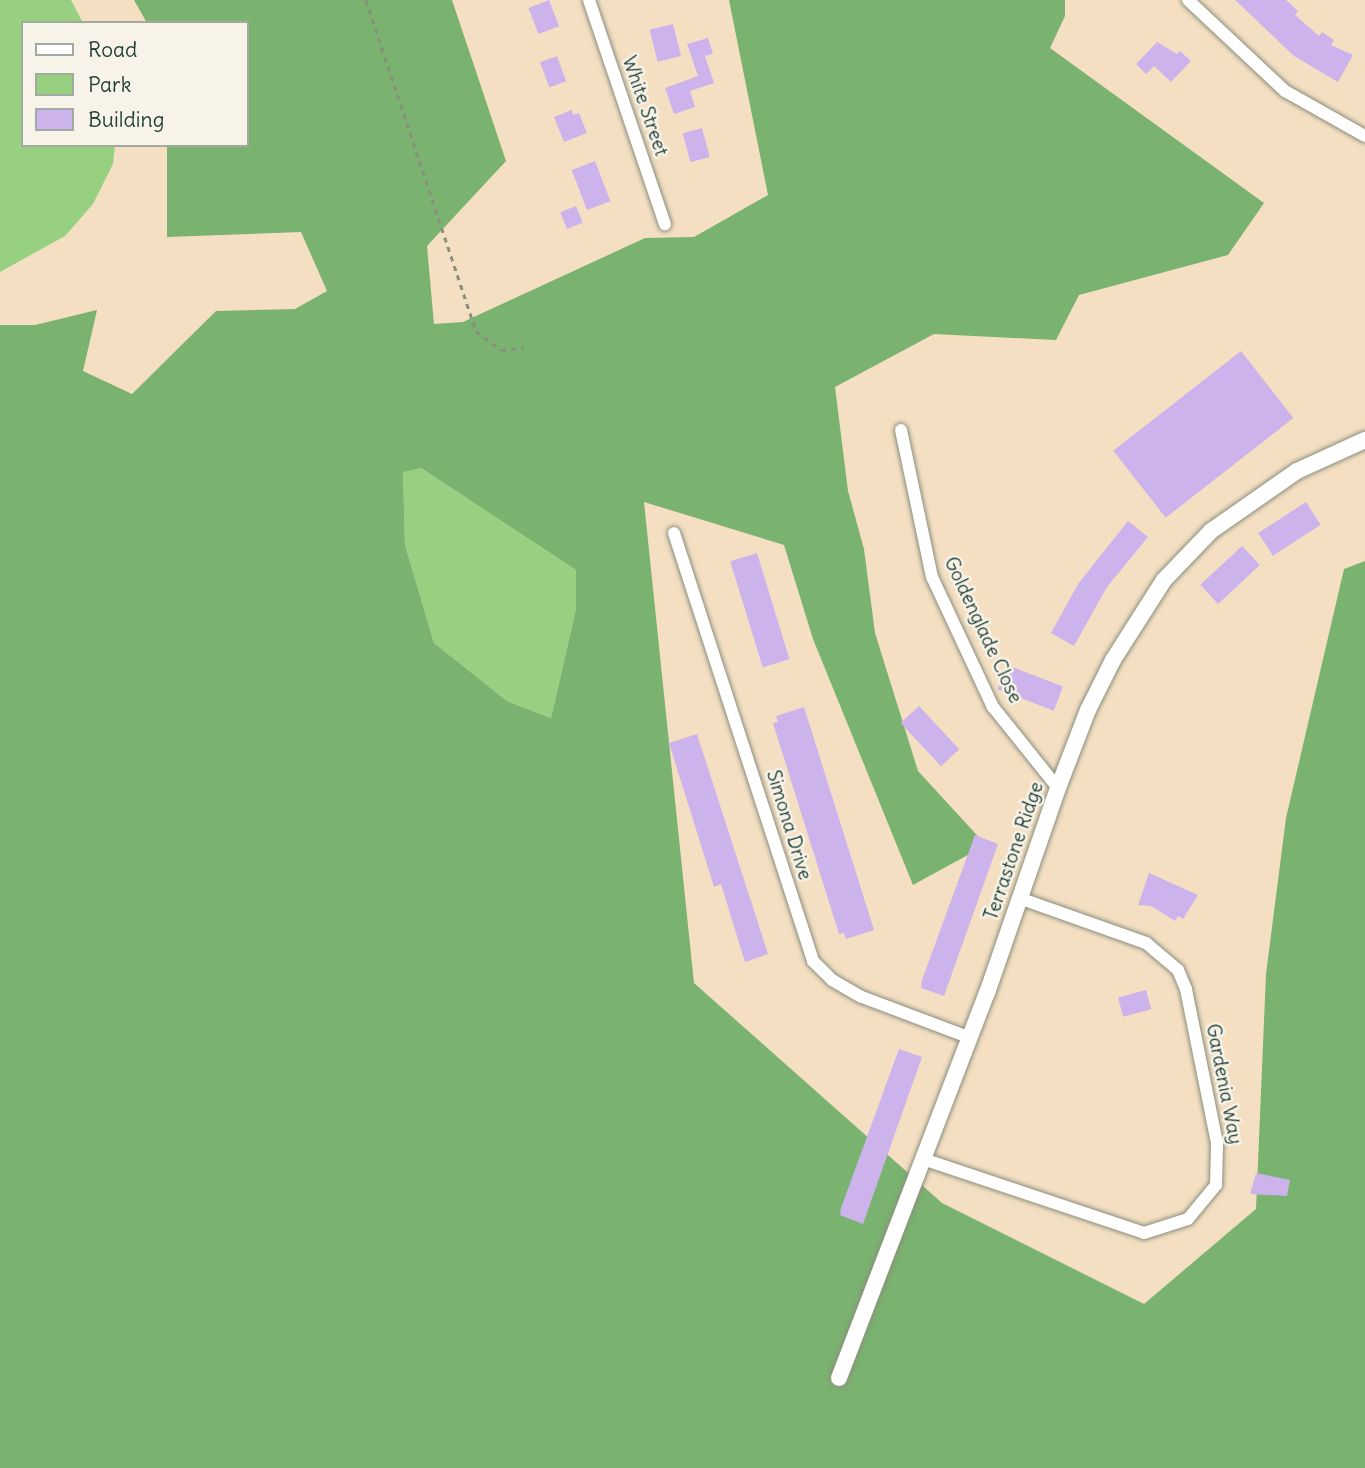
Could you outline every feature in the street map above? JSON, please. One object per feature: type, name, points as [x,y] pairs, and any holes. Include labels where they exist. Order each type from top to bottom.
[{"type":"street","name":"White Street","points":[[589,0],[665,224]]},
{"type":"street","points":[[1188,0],[1284,91],[1365,136]]},
{"type":"street","name":"Goldenglade Close","points":[[901,430],[932,577],[993,707],[1058,788]]},
{"type":"street","name":"Terrastone Ridge","points":[[839,1378],[1088,709],[1164,580],[1211,531],[1297,471],[1365,440]]},
{"type":"street","name":"Simona Drive","points":[[674,533],[813,961],[832,981],[862,997],[968,1037]]},
{"type":"street","name":"Gardenia Way","points":[[923,1158],[1144,1233],[1188,1219],[1216,1185],[1216,1143],[1186,989],[1178,970],[1146,943],[1019,898]]},
{"type":"path","points":[[366,0],[476,331],[501,350],[524,348]]},
{"type":"green space","points":[[0,0],[71,0],[82,21],[21,21],[21,147],[115,147],[113,164],[93,204],[65,236],[0,272]]},
{"type":"green space","points":[[134,0],[452,0],[506,161],[427,246],[434,324],[463,322],[645,238],[694,237],[768,195],[729,0],[1065,0],[1065,16],[1050,48],[1264,203],[1228,255],[1079,295],[1056,340],[934,334],[835,387],[848,491],[864,549],[875,633],[918,771],[986,845],[913,885],[813,639],[784,545],[644,502],[694,983],[942,1203],[1144,1304],[1256,1209],[1266,974],[1286,818],[1344,569],[1365,561],[1365,1468],[0,1468],[0,325],[35,325],[97,310],[83,371],[132,394],[216,311],[295,309],[327,291],[301,232],[167,237],[167,147],[248,147],[248,21],[146,21]],"holes":[[[421,468],[576,570],[576,609],[551,718],[507,701],[434,643],[405,545],[403,472]]]},
{"type":"green space","points":[[421,468],[576,570],[576,609],[551,718],[507,701],[434,643],[405,545],[403,471]]},
{"type":"building","points":[[549,0],[559,26],[538,34],[528,8]]},
{"type":"building","points":[[1235,0],[1286,0],[1298,11],[1295,15],[1319,36],[1322,32],[1334,40],[1331,45],[1353,55],[1338,82],[1294,56]]},
{"type":"building","points":[[673,24],[681,56],[658,62],[650,30]]},
{"type":"building","points":[[708,38],[713,54],[705,56],[714,83],[690,91],[695,107],[674,114],[665,88],[698,76],[687,44]]},
{"type":"building","points":[[1157,42],[1177,54],[1180,51],[1191,61],[1171,82],[1154,66],[1146,74],[1136,64]]},
{"type":"building","points":[[557,56],[566,81],[549,88],[540,62]]},
{"type":"building","points":[[572,110],[573,115],[579,113],[587,133],[564,142],[554,117]]},
{"type":"building","points":[[702,128],[710,157],[690,162],[683,133]]},
{"type":"building","points":[[595,161],[610,201],[587,210],[572,170]]},
{"type":"building","points":[[576,206],[583,223],[567,229],[560,212]]},
{"type":"building","points":[[1241,351],[1293,418],[1166,518],[1113,451]]},
{"type":"building","points":[[1306,502],[1321,525],[1273,556],[1258,533]]},
{"type":"building","points":[[1128,521],[1148,537],[1107,587],[1074,646],[1051,633],[1078,584]]},
{"type":"building","points":[[1242,546],[1260,565],[1218,604],[1200,585]]},
{"type":"building","points":[[757,553],[789,659],[763,667],[730,561]]},
{"type":"building","points":[[1007,665],[1063,687],[1054,711],[998,689]]},
{"type":"building","points":[[919,706],[959,749],[941,766],[901,723]]},
{"type":"building","points":[[804,707],[874,930],[846,939],[844,933],[839,934],[773,723],[778,722],[776,716]]},
{"type":"building","points":[[697,734],[768,954],[745,962],[721,884],[714,887],[669,743]]},
{"type":"building","points":[[975,835],[998,844],[944,996],[921,988],[922,980]]},
{"type":"building","points":[[1149,873],[1198,895],[1183,919],[1178,916],[1175,921],[1151,906],[1138,905]]},
{"type":"building","points":[[1146,990],[1151,1009],[1123,1017],[1118,998]]},
{"type":"building","points":[[899,1049],[922,1057],[863,1224],[840,1215],[841,1208]]},
{"type":"building","points":[[1256,1173],[1290,1180],[1287,1196],[1250,1194]]}]
